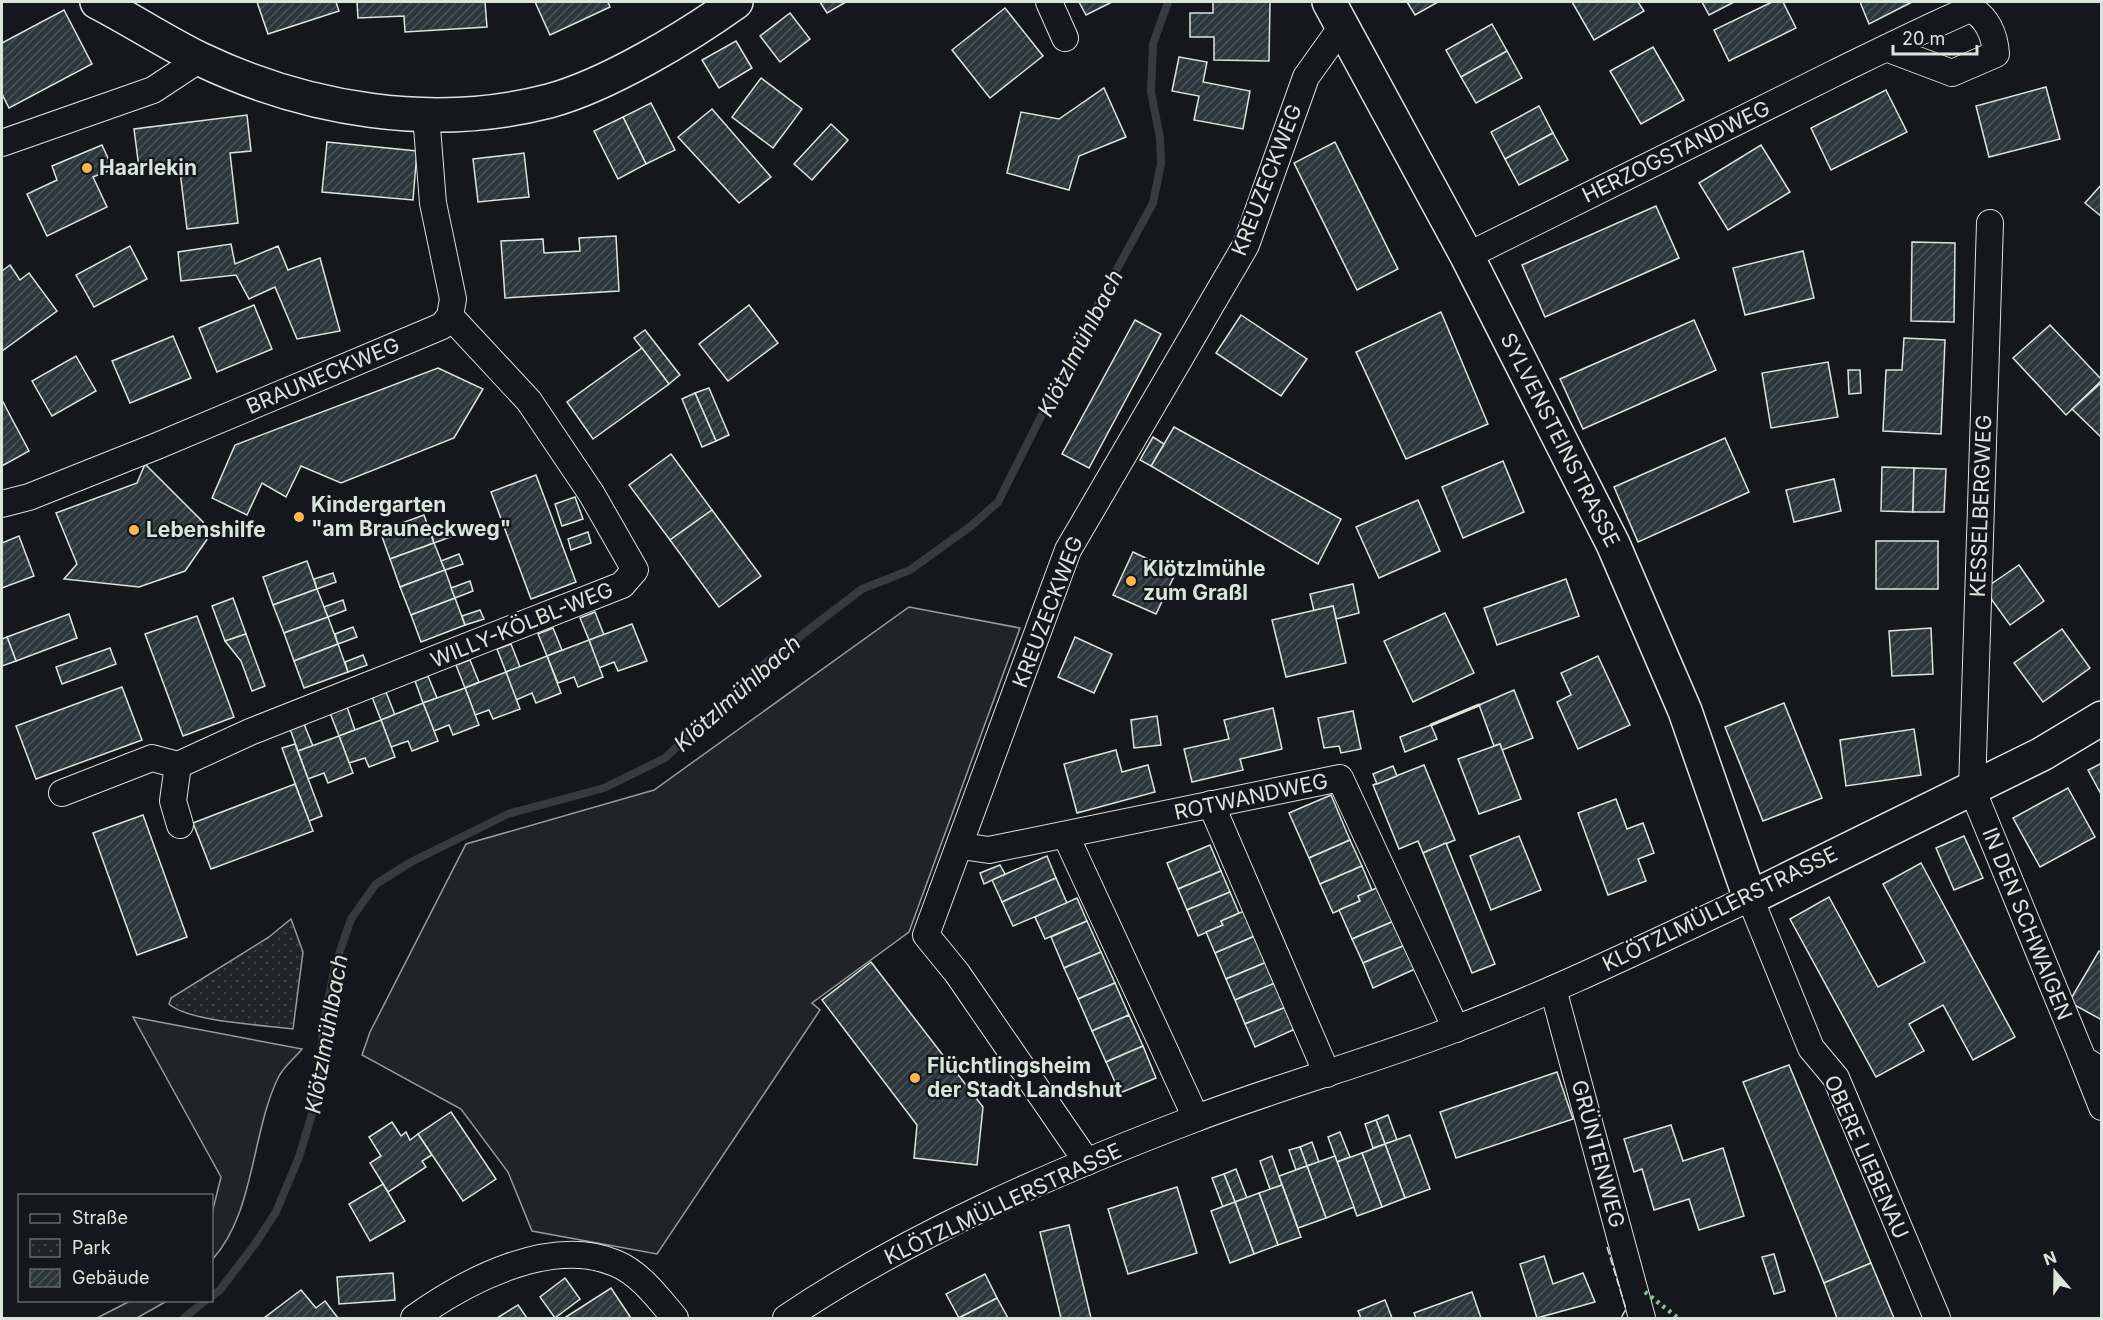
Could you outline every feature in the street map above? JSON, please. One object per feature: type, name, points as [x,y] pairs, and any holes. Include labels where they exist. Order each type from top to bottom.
[{"type":"street","points":[[97,2],[200,59],[249,79],[330,104],[426,115],[470,114],[549,101],[584,88],[655,53],[736,2]]},
{"type":"street","points":[[1049,2],[1065,38]]},
{"type":"street","name":"SYLVENSTEINSTRASSE","points":[[1336,13],[1467,256],[1613,544],[1685,711],[1750,898]]},
{"type":"street","name":"KREUZECKWEG","points":[[1087,1162],[964,982],[926,935],[961,846],[1068,550],[1246,245],[1306,77],[1336,13]]},
{"type":"street","name":"HERZOGSTANDWEG","points":[[1467,256],[1886,48]]},
{"type":"street","points":[[2,143],[153,90],[200,59]]},
{"type":"street","points":[[426,115],[434,203],[453,299],[450,316]]},
{"type":"street","name":"KESSELBERGWEG","points":[[1972,789],[1990,223]]},
{"type":"street","name":"BRAUNECKWEG","points":[[2,504],[29,496],[157,446],[442,326],[450,316]]},
{"type":"street","name":"WILLY-KÖLBL-WEG","points":[[178,765],[250,732],[622,585],[635,570],[591,493],[529,402],[450,316]]},
{"type":"street","name":"KLÖTZLMÜLLERSTRASSE","points":[[786,1318],[822,1294],[934,1232],[1087,1162],[1196,1118],[1456,1029],[1553,989],[1750,898],[1972,789],[2042,754],[2102,718]]},
{"type":"street","points":[[62,793],[153,758],[178,765],[173,801],[180,825]]},
{"type":"street","name":"ROTWANDWEG","points":[[961,846],[989,850],[1340,778],[1456,1029]]},
{"type":"street","name":"IN DEN SCHWAIGEN","points":[[1972,789],[2092,1065],[2102,1107]]},
{"type":"street","points":[[1212,804],[1327,1074]]},
{"type":"street","points":[[1066,836],[1196,1118]]},
{"type":"street","name":"OBERE LIEBENAU","points":[[1750,898],[1811,1048],[1836,1078],[1937,1318]]},
{"type":"street","name":"GRÜNTENWEG","points":[[1553,989],[1642,1318]]},
{"type":"street","points":[[414,1318],[486,1276],[516,1264],[546,1257],[580,1256],[614,1262],[638,1277],[675,1318]]},
{"type":"green space","points":[[909,607],[1020,628],[909,932],[812,1003],[820,1010],[657,1254],[532,1231],[508,1172],[461,1109],[362,1055],[370,1032],[466,844],[654,790]]},
{"type":"green space","points":[[291,919],[303,952],[293,1029],[209,1019],[179,1010],[169,1004],[171,998],[269,937]]},
{"type":"green space","points":[[133,1017],[302,1049],[278,1078],[262,1123],[245,1197],[237,1220],[213,1259],[213,1209],[221,1177]]},
{"type":"green space","points":[[128,1302],[165,1302],[137,1318],[97,1318]]},
{"type":"building","points":[[257,2],[336,2],[339,11],[268,34]]},
{"type":"building","points":[[357,2],[485,2],[487,27],[405,32],[404,16],[358,18]]},
{"type":"building","points":[[535,2],[608,2],[610,7],[550,35]]},
{"type":"building","points":[[820,2],[846,2],[827,13]]},
{"type":"building","points":[[1079,2],[1112,2],[1086,15]]},
{"type":"building","points":[[1213,2],[1270,2],[1269,61],[1214,60],[1214,37],[1190,37],[1190,13],[1213,13]]},
{"type":"building","points":[[1407,2],[1438,2],[1415,15]]},
{"type":"building","points":[[1572,2],[1638,2],[1644,11],[1594,40]]},
{"type":"building","points":[[1702,2],[1734,2],[1709,15]]},
{"type":"building","points":[[1772,2],[1783,2],[1796,28],[1729,61],[1714,30]]},
{"type":"building","points":[[1860,2],[1912,2],[1869,24]]},
{"type":"building","points":[[1005,8],[1043,56],[990,98],[952,50]]},
{"type":"building","points":[[64,10],[92,64],[9,108],[2,94],[2,43]]},
{"type":"building","points":[[790,13],[810,39],[780,62],[760,36]]},
{"type":"building","points":[[1492,24],[1507,51],[1461,77],[1446,50]]},
{"type":"building","points":[[736,41],[752,68],[719,88],[702,60]]},
{"type":"building","points":[[1653,47],[1684,100],[1641,124],[1610,71]]},
{"type":"building","points":[[1507,51],[1522,78],[1476,103],[1461,77]]},
{"type":"building","points":[[1179,57],[1207,62],[1203,82],[1250,91],[1243,129],[1194,120],[1199,96],[1172,91]]},
{"type":"building","points":[[761,78],[802,109],[773,148],[732,117]]},
{"type":"building","points":[[2046,87],[2060,139],[1989,157],[1976,106]]},
{"type":"building","points":[[1104,88],[1126,137],[1079,156],[1069,190],[1007,173],[1021,112],[1059,119]]},
{"type":"building","points":[[1886,90],[1907,132],[1831,170],[1811,128]]},
{"type":"building","points":[[651,103],[675,150],[646,164],[623,117]]},
{"type":"building","points":[[1539,106],[1553,133],[1505,159],[1491,132]]},
{"type":"building","points":[[712,109],[771,177],[739,203],[678,137]]},
{"type":"building","points":[[247,115],[251,151],[230,153],[238,223],[187,229],[179,163],[139,168],[134,129]]},
{"type":"building","points":[[623,117],[646,164],[618,179],[594,131]]},
{"type":"building","points":[[831,124],[848,140],[812,180],[794,164]]},
{"type":"building","points":[[1553,133],[1568,160],[1519,185],[1505,159]]},
{"type":"building","points":[[327,142],[417,151],[413,200],[322,192]]},
{"type":"building","points":[[1335,142],[1398,269],[1357,290],[1294,163]]},
{"type":"building","points":[[102,145],[113,169],[93,177],[107,207],[47,236],[27,194],[57,180],[52,166]]},
{"type":"building","points":[[1761,145],[1790,192],[1728,230],[1699,183]]},
{"type":"building","points":[[524,153],[529,197],[478,202],[473,159]]},
{"type":"building","points":[[2102,184],[2102,217],[2085,203]]},
{"type":"building","points":[[1656,206],[1679,258],[1545,317],[1522,265]]},
{"type":"building","points":[[616,236],[619,291],[505,298],[501,241],[543,239],[544,253],[580,251],[579,238]]},
{"type":"building","points":[[1912,242],[1955,243],[1954,322],[1911,321]]},
{"type":"building","points":[[231,244],[235,264],[278,246],[288,270],[320,258],[340,331],[297,339],[275,287],[249,299],[236,275],[181,281],[178,252]]},
{"type":"building","points":[[130,246],[147,279],[94,307],[76,275]]},
{"type":"building","points":[[1803,251],[1814,298],[1745,315],[1733,268]]},
{"type":"building","points":[[10,265],[20,280],[29,273],[57,311],[2,351],[2,271]]},
{"type":"building","points":[[254,305],[272,349],[217,372],[199,328]]},
{"type":"building","points":[[749,305],[778,343],[728,381],[699,344]]},
{"type":"building","points":[[1441,312],[1488,424],[1406,459],[1356,352]]},
{"type":"building","points":[[1241,315],[1307,359],[1281,396],[1216,353]]},
{"type":"building","points":[[1135,320],[1161,334],[1089,468],[1062,454]]},
{"type":"building","points":[[1694,320],[1716,370],[1583,429],[1560,379]]},
{"type":"building","points":[[2050,325],[2102,380],[2066,415],[2013,358]]},
{"type":"building","points":[[645,330],[680,375],[669,384],[634,338]]},
{"type":"building","points":[[173,336],[191,378],[130,403],[112,361]]},
{"type":"building","points":[[1904,338],[1945,340],[1941,434],[1883,431],[1886,370],[1902,370]]},
{"type":"building","points":[[642,348],[669,384],[593,439],[567,402]]},
{"type":"building","points":[[76,356],[96,391],[52,416],[32,381]]},
{"type":"building","points":[[1828,362],[1838,417],[1771,428],[1762,373]]},
{"type":"building","points":[[438,368],[483,389],[454,438],[341,483],[301,466],[286,497],[262,483],[247,515],[212,498],[235,445]]},
{"type":"building","points":[[1848,370],[1860,370],[1861,393],[1849,394]]},
{"type":"building","points":[[2102,382],[2102,438],[2072,409]]},
{"type":"building","points":[[709,388],[729,435],[716,441],[695,393]]},
{"type":"building","points":[[695,393],[716,441],[702,447],[682,399]]},
{"type":"building","points":[[2,403],[29,451],[2,466]]},
{"type":"building","points":[[1174,427],[1341,519],[1318,564],[1151,466]]},
{"type":"building","points":[[1153,437],[1164,444],[1151,466],[1140,460]]},
{"type":"building","points":[[1725,438],[1749,492],[1638,542],[1614,487]]},
{"type":"building","points":[[671,454],[712,510],[670,540],[629,485]]},
{"type":"building","points":[[1503,461],[1524,512],[1463,538],[1442,487]]},
{"type":"building","name":"Lebenshilfe","points":[[145,464],[203,522],[208,538],[185,571],[139,587],[64,579],[77,564],[56,513],[137,483]]},
{"type":"building","points":[[1882,467],[1914,468],[1913,512],[1881,511]]},
{"type":"building","points":[[1914,468],[1946,469],[1944,512],[1913,512]]},
{"type":"building","points":[[536,475],[576,582],[531,599],[491,492]]},
{"type":"building","points":[[1834,479],[1841,511],[1794,522],[1786,490]]},
{"type":"building","points":[[575,497],[583,519],[562,526],[555,504]]},
{"type":"building","points":[[1418,500],[1440,551],[1379,578],[1356,527]]},
{"type":"building","points":[[712,510],[761,576],[719,607],[670,540]]},
{"type":"building","points":[[424,515],[434,543],[390,559],[380,531]]},
{"type":"building","points":[[449,527],[453,536],[434,543],[431,533]]},
{"type":"building","points":[[588,532],[591,543],[571,550],[568,539]]},
{"type":"building","points":[[19,536],[34,576],[2,588],[2,543]]},
{"type":"building","points":[[1876,541],[1938,541],[1938,589],[1876,589]]},
{"type":"building","points":[[434,543],[445,570],[400,587],[390,559]]},
{"type":"building","points":[[1133,552],[1176,572],[1156,614],[1113,595]]},
{"type":"building","points":[[459,554],[463,564],[445,570],[441,561]]},
{"type":"building","points":[[307,561],[317,589],[273,605],[263,577]]},
{"type":"building","points":[[2019,565],[2044,601],[2010,625],[1984,589]]},
{"type":"building","points":[[445,570],[455,598],[411,615],[400,587]]},
{"type":"building","points":[[333,573],[336,582],[317,589],[314,579]]},
{"type":"building","points":[[1566,579],[1579,616],[1497,645],[1484,608]]},
{"type":"building","points":[[470,581],[473,591],[455,598],[451,588]]},
{"type":"building","points":[[1353,584],[1359,613],[1336,619],[1333,606],[1314,611],[1310,594]]},
{"type":"building","points":[[317,589],[328,617],[284,633],[273,605]]},
{"type":"building","points":[[233,598],[246,634],[225,641],[212,606]]},
{"type":"building","points":[[455,598],[465,625],[421,642],[411,615]]},
{"type":"building","points":[[343,600],[346,610],[328,617],[324,607]]},
{"type":"building","points":[[1333,606],[1346,663],[1286,677],[1272,620]]},
{"type":"building","points":[[480,610],[484,619],[465,625],[462,616]]},
{"type":"building","points":[[595,612],[604,635],[589,640],[580,618]]},
{"type":"building","points":[[1445,613],[1474,673],[1413,702],[1384,641]]},
{"type":"building","points":[[69,614],[77,638],[16,661],[7,637]]},
{"type":"building","points":[[197,616],[234,717],[183,736],[145,634]]},
{"type":"building","points":[[328,617],[338,644],[294,661],[284,633]]},
{"type":"building","points":[[632,624],[647,661],[618,671],[614,662],[599,668],[589,640]]},
{"type":"building","points":[[353,627],[357,637],[338,644],[335,634]]},
{"type":"building","points":[[553,628],[562,650],[547,656],[538,634]]},
{"type":"building","points":[[1931,628],[1933,674],[1892,676],[1889,631]]},
{"type":"building","points":[[2062,629],[2090,668],[2043,702],[2014,663]]},
{"type":"building","points":[[246,634],[265,686],[252,691],[241,661],[225,641]]},
{"type":"building","points":[[7,637],[16,661],[2,666],[2,639]]},
{"type":"building","points":[[1075,637],[1112,654],[1094,693],[1058,677]]},
{"type":"building","points":[[589,640],[603,677],[578,687],[574,677],[558,683],[547,656]]},
{"type":"building","points":[[338,644],[348,672],[304,688],[294,661]]},
{"type":"building","points":[[511,644],[520,667],[506,672],[497,649]]},
{"type":"building","points":[[110,648],[116,664],[62,684],[56,667]]},
{"type":"building","points":[[363,655],[367,665],[348,672],[345,662]]},
{"type":"building","points":[[547,656],[561,693],[536,703],[532,693],[516,700],[506,672]]},
{"type":"building","points":[[1598,656],[1630,725],[1578,749],[1557,702],[1571,695],[1561,673]]},
{"type":"building","points":[[470,660],[479,682],[465,688],[456,665]]},
{"type":"building","points":[[506,672],[520,709],[493,719],[489,710],[475,715],[465,688]]},
{"type":"building","points":[[428,676],[437,698],[423,703],[415,681]]},
{"type":"building","points":[[122,687],[142,740],[36,779],[16,726]]},
{"type":"building","points":[[465,688],[479,725],[453,735],[449,725],[434,731],[423,703]]},
{"type":"building","points":[[1514,690],[1533,738],[1502,750],[1500,744],[1494,746],[1479,705]]},
{"type":"building","points":[[386,692],[395,715],[381,720],[372,697]]},
{"type":"building","points":[[423,703],[438,741],[412,751],[408,741],[391,747],[381,720]]},
{"type":"building","points":[[1784,703],[1822,798],[1763,821],[1725,727]]},
{"type":"building","points":[[347,707],[355,730],[339,736],[330,713]]},
{"type":"building","points":[[1273,708],[1282,749],[1240,759],[1243,770],[1192,782],[1184,749],[1229,739],[1224,720]]},
{"type":"building","points":[[1353,711],[1361,749],[1341,753],[1339,746],[1324,748],[1318,718]]},
{"type":"building","points":[[1157,716],[1161,745],[1134,748],[1131,720]]},
{"type":"building","points":[[381,720],[395,757],[369,767],[365,758],[349,763],[339,736]]},
{"type":"building","points":[[304,724],[313,746],[298,751],[290,729]]},
{"type":"building","points":[[1431,725],[1437,739],[1405,752],[1400,737]]},
{"type":"building","points":[[1914,729],[1921,775],[1846,786],[1840,740]]},
{"type":"building","points":[[339,736],[353,773],[328,783],[324,773],[308,779],[298,751]]},
{"type":"building","points":[[295,744],[322,816],[309,821],[282,748]]},
{"type":"building","points":[[1500,744],[1521,799],[1479,814],[1458,759]]},
{"type":"building","points":[[1116,750],[1122,772],[1148,765],[1155,792],[1077,813],[1064,764]]},
{"type":"building","points":[[2102,763],[2102,796],[2088,770]]},
{"type":"building","points":[[1424,765],[1455,840],[1423,853],[1418,841],[1399,849],[1373,785]]},
{"type":"building","points":[[1393,766],[1397,776],[1377,784],[1373,774]]},
{"type":"building","points":[[295,784],[313,831],[211,869],[193,823]]},
{"type":"building","points":[[2068,788],[2095,837],[2040,867],[2013,818]]},
{"type":"building","points":[[1331,795],[1350,840],[1309,858],[1289,813]]},
{"type":"building","points":[[1616,799],[1627,829],[1643,823],[1654,853],[1638,859],[1646,881],[1608,895],[1578,813]]},
{"type":"building","points":[[143,815],[187,937],[137,955],[93,833]]},
{"type":"building","points":[[1519,836],[1541,890],[1491,910],[1470,856]]},
{"type":"building","points":[[1964,836],[1983,878],[1954,890],[1936,848]]},
{"type":"building","points":[[1350,840],[1362,866],[1320,884],[1309,858]]},
{"type":"building","points":[[1446,843],[1495,964],[1472,973],[1423,853]]},
{"type":"building","points":[[1210,845],[1221,871],[1178,889],[1167,863]]},
{"type":"building","points":[[1047,856],[1056,878],[1002,902],[992,880]]},
{"type":"building","points":[[1921,863],[2015,1037],[1973,1060],[1943,1005],[1909,1024],[1924,1051],[1876,1077],[1790,919],[1829,897],[1878,987],[1925,962],[1883,884]]},
{"type":"building","points":[[1000,865],[1005,874],[984,884],[980,873]]},
{"type":"building","points":[[1362,866],[1372,890],[1358,896],[1360,901],[1333,913],[1320,884]]},
{"type":"building","points":[[1221,871],[1230,892],[1187,910],[1178,889]]},
{"type":"building","points":[[1056,878],[1067,903],[1013,926],[1002,902]]},
{"type":"building","points":[[1379,887],[1394,921],[1352,939],[1339,910],[1360,901],[1358,896]]},
{"type":"building","points":[[1230,892],[1239,913],[1221,921],[1223,925],[1198,936],[1187,910]]},
{"type":"building","points":[[1077,898],[1087,921],[1045,939],[1035,917]]},
{"type":"building","points":[[1244,911],[1255,936],[1215,953],[1206,932],[1223,925],[1221,921]]},
{"type":"building","points":[[1087,921],[1101,952],[1064,968],[1051,937]]},
{"type":"building","points":[[1394,921],[1405,945],[1363,963],[1352,939]]},
{"type":"building","points":[[1255,936],[1267,962],[1226,979],[1215,953]]},
{"type":"building","points":[[1405,945],[1415,969],[1373,988],[1363,963]]},
{"type":"building","points":[[2099,951],[2102,953],[2102,1020],[2069,1002]]},
{"type":"building","points":[[1101,952],[1115,983],[1078,999],[1064,968]]},
{"type":"building","points":[[871,962],[983,1107],[977,1165],[914,1158],[917,1125],[822,1000]]},
{"type":"building","points":[[1267,962],[1275,983],[1235,1000],[1226,979]]},
{"type":"building","points":[[1115,983],[1129,1015],[1092,1031],[1078,999]]},
{"type":"building","points":[[1275,983],[1286,1007],[1245,1024],[1235,1000]]},
{"type":"building","points":[[1286,1007],[1295,1029],[1255,1047],[1245,1024]]},
{"type":"building","points":[[1129,1015],[1143,1046],[1106,1062],[1092,1031]]},
{"type":"building","points":[[1143,1046],[1156,1078],[1120,1093],[1106,1062]]},
{"type":"building","points":[[1789,1065],[1871,1263],[1824,1283],[1743,1082]]},
{"type":"building","points":[[1557,1072],[1573,1119],[1456,1158],[1440,1112]]},
{"type":"building","points":[[451,1112],[496,1179],[463,1201],[418,1134]]},
{"type":"building","points":[[1388,1115],[1397,1140],[1385,1144],[1376,1120]]},
{"type":"building","points":[[1376,1120],[1385,1144],[1373,1148],[1365,1124]]},
{"type":"building","points":[[392,1122],[401,1136],[406,1132],[410,1140],[418,1134],[432,1155],[422,1161],[426,1167],[388,1192],[370,1163],[381,1156],[369,1137]]},
{"type":"building","points":[[1671,1125],[1683,1161],[1723,1148],[1744,1216],[1699,1230],[1689,1199],[1654,1210],[1642,1169],[1634,1172],[1624,1139]]},
{"type":"building","points":[[1340,1132],[1350,1157],[1337,1162],[1328,1137]]},
{"type":"building","points":[[1410,1135],[1430,1189],[1405,1198],[1385,1144]]},
{"type":"building","points":[[1312,1142],[1319,1162],[1307,1166],[1300,1147]]},
{"type":"building","points":[[1385,1144],[1405,1198],[1382,1207],[1362,1153]]},
{"type":"building","points":[[1300,1147],[1307,1166],[1296,1170],[1289,1150]]},
{"type":"building","points":[[1362,1153],[1382,1207],[1357,1216],[1337,1162]]},
{"type":"building","points":[[1272,1156],[1282,1185],[1270,1189],[1260,1161]]},
{"type":"building","points":[[1335,1156],[1354,1207],[1326,1218],[1307,1166]]},
{"type":"building","points":[[1307,1166],[1326,1218],[1298,1228],[1279,1176]]},
{"type":"building","points":[[1236,1169],[1247,1198],[1235,1202],[1224,1174]]},
{"type":"building","points":[[1224,1174],[1235,1202],[1223,1207],[1212,1178]]},
{"type":"building","points":[[383,1184],[405,1221],[370,1241],[349,1204]]},
{"type":"building","points":[[1282,1185],[1301,1237],[1278,1245],[1259,1193]]},
{"type":"building","points":[[1177,1187],[1197,1253],[1128,1274],[1108,1209]]},
{"type":"building","points":[[1259,1193],[1278,1245],[1254,1254],[1235,1202]]},
{"type":"building","points":[[1235,1202],[1254,1254],[1230,1263],[1211,1211]]},
{"type":"building","points":[[1069,1225],[1091,1318],[1061,1318],[1040,1232]]},
{"type":"building","points":[[1774,1254],[1785,1291],[1774,1294],[1762,1257]]},
{"type":"building","points":[[1544,1256],[1553,1284],[1583,1273],[1595,1302],[1537,1318],[1520,1264]]},
{"type":"building","points":[[1871,1263],[1894,1318],[1837,1318],[1824,1283]]},
{"type":"building","points":[[393,1273],[395,1300],[339,1304],[337,1277]]},
{"type":"building","points":[[985,1274],[997,1298],[959,1318],[946,1294]]},
{"type":"building","points":[[565,1278],[580,1299],[555,1318],[540,1297]]},
{"type":"building","points":[[611,1288],[631,1318],[566,1317]]},
{"type":"building","points":[[301,1290],[316,1308],[325,1301],[338,1318],[264,1318]]},
{"type":"building","points":[[1472,1292],[1481,1318],[1416,1318],[1414,1313]]},
{"type":"building","points":[[997,1298],[1008,1318],[959,1318]]},
{"type":"building","points":[[1385,1300],[1392,1318],[1361,1318],[1358,1311]]},
{"type":"building","points":[[518,1305],[527,1318],[497,1318]]},
{"type":"waterway","name":"Klötzlmühlbach","points":[[213,1295],[220,1290],[255,1244],[276,1212],[299,1157],[318,1094],[323,1027],[335,966],[351,919],[376,884],[411,862],[508,814],[604,788],[665,758],[769,660],[862,589],[910,570],[971,526],[998,502],[1091,317],[1153,203],[1161,164],[1160,138],[1151,92],[1153,44],[1168,2]]},
{"type":"waterway","name":"Klötzlmühlbach","points":[[184,1318],[204,1302]]},
{"type":"hedge","points":[[1645,1292],[1678,1318]]},
{"type":"fence","points":[[1607,1247],[1626,1309],[1621,1318]]},
{"type":"wall","points":[[1431,725],[1479,705]]},
{"type":"place","name":"Haarlekin","points":[[87,168]]},
{"type":"place","name":"Kindergarten \"am Brauneckweg\"","points":[[299,517]]},
{"type":"place","name":"Lebenshilfe","points":[[134,530]]},
{"type":"place","name":"Klötzlmühle zum Graßl","points":[[1131,581]]},
{"type":"place","name":"Flüchtlingsheim der Stadt Landshut","points":[[915,1078]]}]
